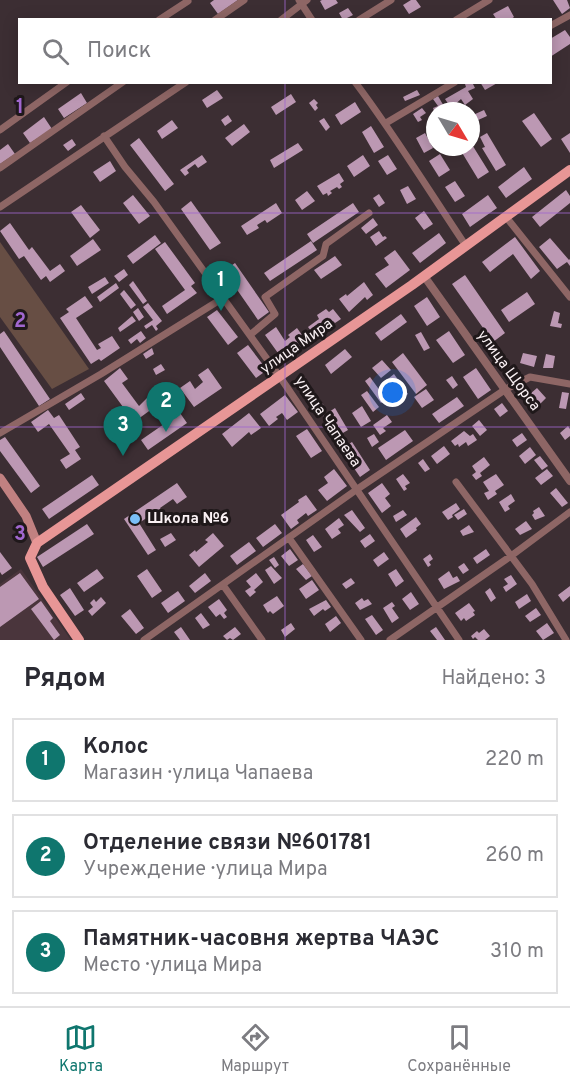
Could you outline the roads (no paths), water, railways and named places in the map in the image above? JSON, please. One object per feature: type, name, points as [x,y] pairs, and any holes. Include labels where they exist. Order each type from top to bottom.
[{"type":"main road","name":"улица Мира","points":[[37,543],[280,377],[570,170]]},
{"type":"main road","points":[[0,478],[26,516],[37,543],[30,558],[43,587],[79,640]]},
{"type":"street","points":[[218,18],[244,0]]},
{"type":"street","points":[[362,18],[392,0]]},
{"type":"street","points":[[459,18],[489,0]]},
{"type":"street","points":[[162,18],[188,1]]},
{"type":"street","points":[[283,18],[303,1],[311,18]]},
{"type":"street","points":[[552,25],[570,15]]},
{"type":"street","points":[[0,130],[65,84]]},
{"type":"street","points":[[0,168],[120,84]]},
{"type":"street","points":[[0,207],[183,84]]},
{"type":"street","points":[[357,84],[386,123],[414,170],[466,246]]},
{"type":"street","points":[[386,123],[452,84]]},
{"type":"street","name":"улица Чапаева","points":[[104,136],[280,377],[459,640]]},
{"type":"street","points":[[250,335],[275,314],[265,297],[323,256],[326,244],[369,213]]},
{"type":"street","points":[[506,217],[570,297]]},
{"type":"street","name":"улица Щорса","points":[[424,276],[570,481]]},
{"type":"street","points":[[0,433],[83,385],[223,298]]},
{"type":"street","points":[[144,640],[356,490],[506,389],[530,376],[570,384]]},
{"type":"street","points":[[456,482],[532,584],[566,640]]},
{"type":"street","points":[[390,640],[570,512]]},
{"type":"street","points":[[289,538],[361,640]]},
{"type":"street","points":[[223,585],[262,640]]},
{"type":"street","points":[[155,632],[160,640]]},
{"type":"place","name":"Колос","points":[[221,311]]},
{"type":"place","name":"Отделение связи №601781","points":[[166,432]]},
{"type":"place","name":"Памятник-часовня жертва ЧАЭС","points":[[123,456]]},
{"type":"place","name":"Школа №6","points":[[135,519]]}]
